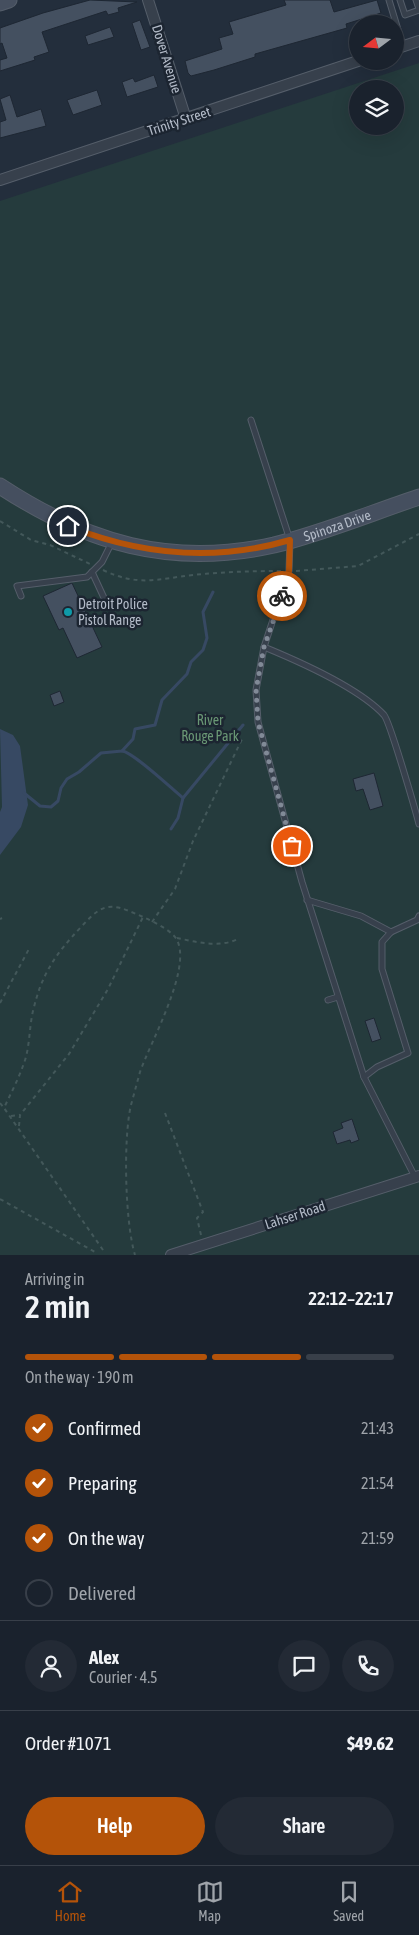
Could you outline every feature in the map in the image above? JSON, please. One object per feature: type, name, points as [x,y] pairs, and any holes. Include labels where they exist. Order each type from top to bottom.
[{"type":"street","points":[[0,3],[9,0]]},
{"type":"street","name":"Dover Avenue","points":[[148,0],[186,119]]},
{"type":"street","points":[[404,45],[419,40]]},
{"type":"street","name":"Trinity Street","points":[[0,180],[349,64]]},
{"type":"street","name":"Spinoza Drive","points":[[0,486],[51,518],[112,541],[150,550],[201,554],[251,549],[290,540],[419,497]]},
{"type":"street","name":"Lahser Road","points":[[171,1255],[417,1176]]},
{"type":"lane","points":[[389,0],[392,15]]},
{"type":"lane","points":[[400,0],[405,15],[419,10],[416,0]]},
{"type":"lane","points":[[251,420],[290,540],[289,571],[264,647],[256,690],[258,722],[307,900],[364,1077],[417,1176]]},
{"type":"lane","points":[[21,596],[17,586],[87,577],[102,562],[112,541]]},
{"type":"lane","points":[[92,572],[105,600]]},
{"type":"lane","points":[[264,647],[300,662],[359,695],[385,716],[419,824]]},
{"type":"lane","points":[[307,900],[361,916],[390,932]]},
{"type":"lane","points":[[364,1077],[378,1067],[408,1053],[382,969],[382,942],[390,932],[418,918]]},
{"type":"lane","points":[[328,1000],[338,997]]},
{"type":"path","points":[[152,922],[175,889],[193,841],[243,737]]},
{"type":"path","points":[[4,1108],[25,1062],[33,1011],[45,972],[61,948],[93,914],[106,907],[115,906],[152,922],[177,938],[198,942],[229,944],[238,939]]},
{"type":"path","points":[[19,1127],[20,1115],[69,1054],[108,989],[143,918]]},
{"type":"path","points":[[135,1255],[130,1236],[128,1133],[131,1107],[140,1071],[169,1006],[178,970],[179,946],[177,938]]},
{"type":"path","points":[[0,1003],[30,947]]},
{"type":"path","points":[[0,1103],[19,1127],[103,1250]]},
{"type":"path","points":[[165,1113],[203,1212],[197,1218],[203,1245]]},
{"type":"path","points":[[11,1116],[20,1115]]},
{"type":"path","points":[[0,1199],[96,1252]]},
{"type":"green space","name":"River Rouge Park","points":[[419,63],[419,1255],[0,1255],[0,201],[349,86],[349,135],[404,135],[404,80],[367,80],[398,70],[404,70],[404,68]]},
{"type":"water","points":[[0,729],[13,735],[20,746],[28,805],[21,827],[0,855],[0,812],[2,807]]},
{"type":"building","points":[[90,0],[137,2],[118,8],[119,12],[108,15],[106,11],[42,32],[49,52],[34,57],[35,60],[0,71],[0,60],[7,58],[2,43],[0,44],[0,28],[43,13]]},
{"type":"building","points":[[284,0],[330,0],[334,12],[377,0],[381,13],[375,15],[349,15],[349,23],[346,24],[347,28],[255,54],[255,57],[214,70],[191,76],[188,73],[185,61],[222,49],[219,38],[233,34],[229,22],[286,5]]},
{"type":"building","points":[[140,20],[150,47],[141,50],[132,23]]},
{"type":"building","points":[[110,27],[114,37],[88,45],[85,36]]},
{"type":"building","points":[[154,75],[158,87],[127,97],[122,82],[133,78],[135,82]]},
{"type":"building","points":[[97,90],[102,105],[73,115],[67,100]]},
{"type":"building","points":[[10,95],[17,117],[41,109],[46,126],[0,138],[0,122],[6,120],[0,99]]},
{"type":"building","name":"Detroit Police Pistol Range","points":[[72,583],[102,647],[77,658],[63,628],[59,630],[43,596]]},
{"type":"building","points":[[60,691],[64,702],[54,706],[50,695]]},
{"type":"building","points":[[374,773],[383,806],[370,810],[363,789],[356,791],[353,779]]},
{"type":"building","points":[[374,1018],[381,1039],[372,1042],[365,1021]]},
{"type":"building","points":[[352,1119],[359,1140],[351,1143],[350,1140],[337,1144],[333,1132],[343,1128],[341,1123]]},
{"type":"waterway","points":[[24,793],[40,806],[51,807],[58,801],[61,788],[67,779],[79,772],[101,753],[122,751],[133,739],[135,729],[155,725],[162,700],[187,674],[191,662],[203,650],[207,638],[203,612],[213,592]]},
{"type":"waterway","points":[[171,829],[178,818],[183,798],[243,725]]},
{"type":"waterway","points":[[122,751],[143,764],[183,798]]},
{"type":"way so far","points":[[282,596],[264,647],[256,690],[258,722],[292,846]]},
{"type":"place","name":"Detroit Police Pistol Range","points":[[68,612]]},
{"type":"route","points":[[68,526],[124,545],[176,553],[226,553],[290,540],[289,571],[282,596]]}]
